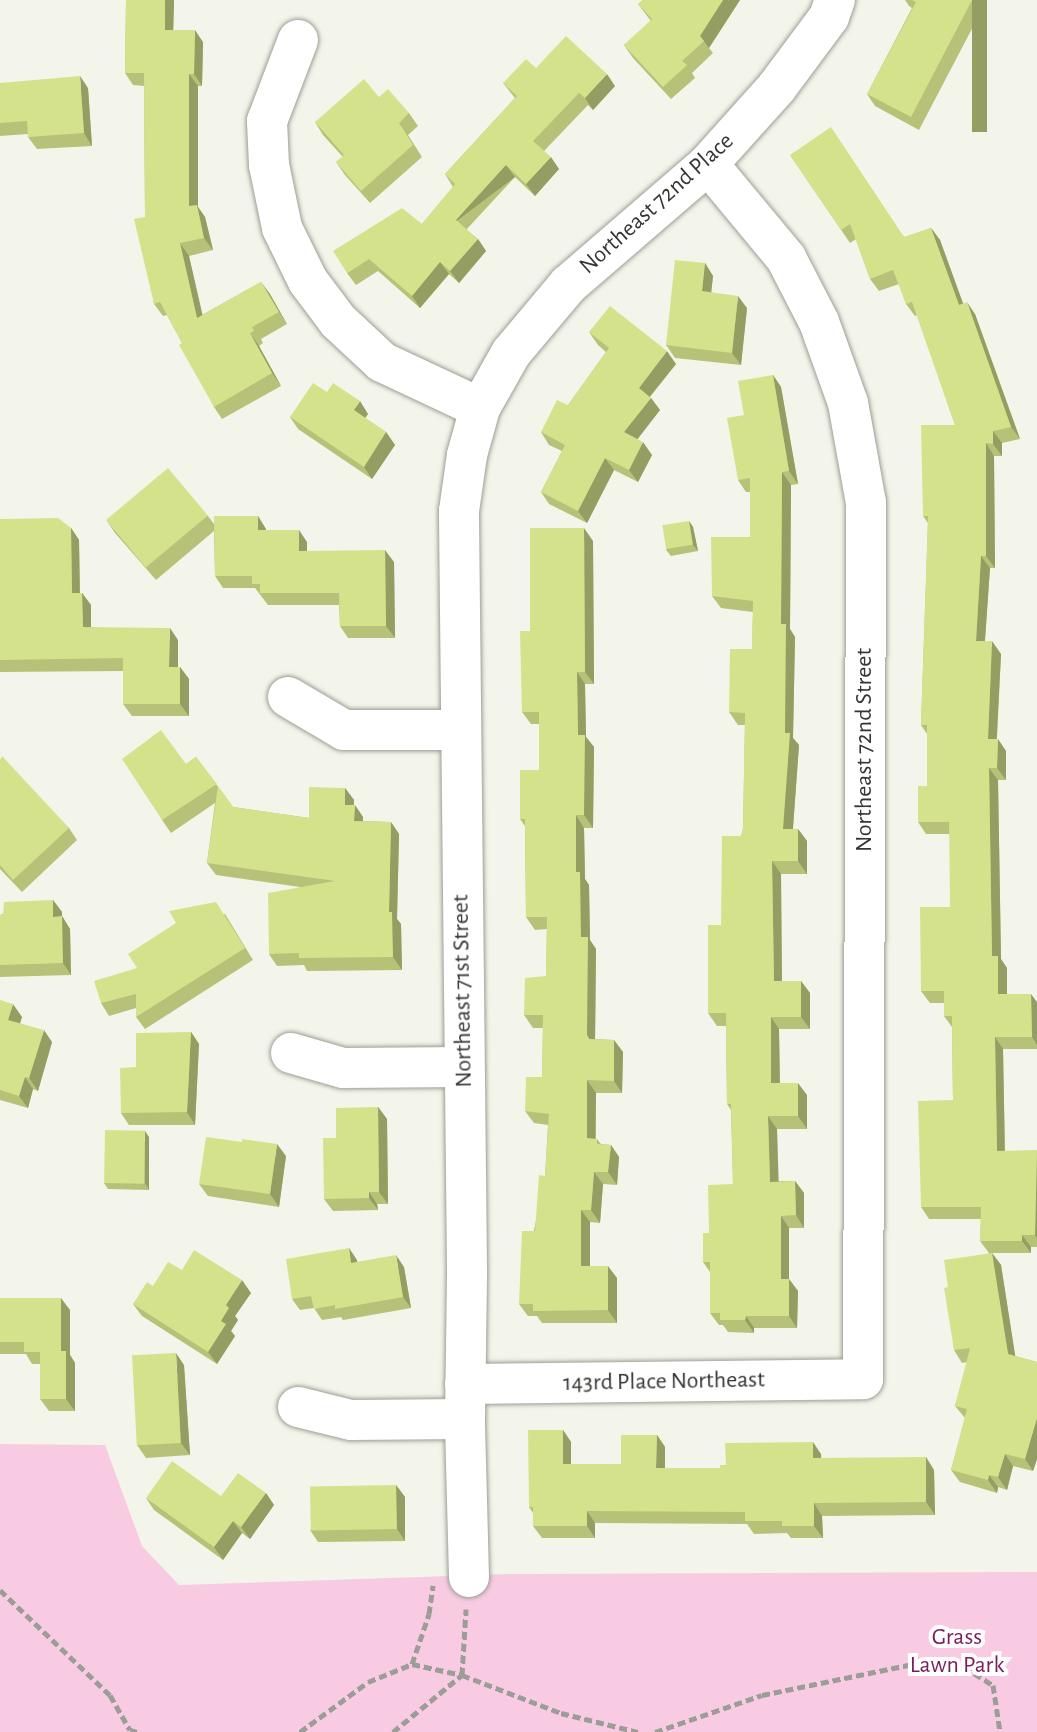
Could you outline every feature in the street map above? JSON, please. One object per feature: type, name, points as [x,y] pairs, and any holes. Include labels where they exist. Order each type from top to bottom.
[{"type":"street","name":"Northeast 72nd Place","points":[[480,408],[511,353],[568,285],[708,164],[777,87],[829,17],[835,0]]},
{"type":"street","points":[[298,40],[267,121],[269,165],[282,228],[308,281],[338,321],[382,362],[480,408]]},
{"type":"street","name":"Northeast 72nd Street","points":[[708,164],[786,258],[819,322],[848,403],[866,503],[863,1379]]},
{"type":"street","name":"Northeast 71st Street","points":[[451,1581],[465,1402],[459,511],[467,455],[480,408]]},
{"type":"street","points":[[288,697],[344,730],[461,730]]},
{"type":"street","points":[[291,1053],[343,1068],[464,1067]]},
{"type":"street","name":"143rd Place Northeast","points":[[298,1407],[351,1420],[465,1402],[863,1379]]},
{"type":"path","points":[[412,1664],[429,1614],[451,1581]]},
{"type":"path","points":[[451,1581],[462,1675]]},
{"type":"path","points":[[0,1590],[110,1695],[130,1730],[137,1732]]},
{"type":"path","points":[[655,1732],[762,1695],[928,1661],[964,1667],[993,1685],[1000,1732]]},
{"type":"path","points":[[300,1732],[368,1682],[412,1664],[462,1675],[561,1713],[638,1732]]},
{"type":"path","points":[[393,1732],[462,1675]]},
{"type":"green space","name":"Grass Lawn Park","points":[[0,1444],[105,1445],[142,1546],[179,1585],[513,1574],[1037,1572],[1037,1732],[0,1732]]},
{"type":"building","points":[[126,0],[165,0],[165,30],[195,30],[194,74],[189,74],[189,206],[197,205],[204,238],[180,243],[197,318],[261,282],[279,312],[252,327],[254,331],[250,333],[272,373],[214,407],[179,345],[182,343],[160,302],[154,304],[134,219],[145,217],[144,73],[125,73]]},
{"type":"building","points":[[643,0],[723,0],[700,36],[704,41],[682,61],[687,65],[663,87],[624,45],[652,19],[638,4]]},
{"type":"building","points":[[912,0],[972,0],[911,117],[867,94],[916,2]]},
{"type":"building","points":[[566,36],[607,74],[585,98],[579,93],[533,141],[551,157],[526,184],[506,165],[456,220],[478,239],[450,271],[440,262],[412,296],[369,259],[347,273],[333,251],[402,208],[422,224],[455,184],[445,174],[517,96],[503,83],[526,59],[536,68]]},
{"type":"building","points":[[80,76],[84,133],[28,137],[27,121],[0,123],[0,83]]},
{"type":"building","points":[[364,79],[379,97],[388,89],[409,113],[399,123],[413,145],[361,191],[336,162],[344,155],[315,122]]},
{"type":"building","points":[[831,127],[904,237],[931,228],[959,305],[967,302],[1011,427],[993,431],[993,444],[986,443],[986,556],[981,556],[976,641],[992,641],[988,739],[998,739],[997,768],[989,768],[992,956],[998,956],[998,994],[1031,994],[1032,1037],[995,1037],[997,1151],[1037,1150],[1035,1235],[1022,1235],[1022,1241],[980,1241],[981,1207],[921,1207],[918,1101],[953,1100],[952,1016],[944,1016],[944,991],[921,991],[920,907],[950,907],[949,822],[918,822],[918,786],[927,786],[927,725],[921,725],[928,516],[923,516],[921,425],[955,425],[912,302],[906,304],[893,270],[870,279],[850,224],[841,230],[790,155]]},
{"type":"building","points":[[675,260],[705,263],[702,291],[738,296],[732,353],[666,345]]},
{"type":"building","points":[[610,306],[667,351],[639,388],[651,398],[624,432],[643,442],[629,470],[605,458],[578,511],[541,492],[565,445],[541,432],[557,400],[568,405],[609,348],[589,332]]},
{"type":"building","points":[[773,375],[789,471],[782,472],[781,624],[786,624],[785,733],[790,733],[783,829],[798,829],[798,861],[772,861],[774,981],[801,981],[801,1017],[771,1017],[771,1083],[798,1083],[798,1116],[768,1116],[770,1182],[795,1181],[796,1215],[781,1216],[781,1279],[789,1279],[789,1316],[746,1316],[745,1320],[720,1320],[720,1313],[710,1313],[710,1262],[703,1262],[703,1233],[709,1233],[708,1185],[733,1184],[731,1104],[727,1104],[726,1013],[708,1013],[708,925],[721,925],[722,836],[741,836],[743,828],[745,713],[729,712],[730,649],[752,649],[753,601],[712,596],[711,537],[750,537],[750,478],[738,480],[727,418],[744,415],[738,381]]},
{"type":"building","points":[[313,383],[327,392],[333,383],[360,401],[354,410],[386,432],[364,467],[290,417]]},
{"type":"building","points":[[168,468],[208,515],[146,568],[106,520]]},
{"type":"building","points":[[214,516],[258,516],[258,530],[299,530],[299,551],[385,550],[386,626],[340,626],[339,593],[260,593],[260,584],[252,584],[252,576],[215,576]]},
{"type":"building","points":[[58,518],[71,528],[72,593],[82,593],[83,627],[170,628],[169,667],[180,667],[180,704],[123,704],[123,658],[0,660],[0,519]]},
{"type":"building","points":[[689,521],[693,545],[666,549],[662,525]]},
{"type":"building","points":[[530,528],[584,528],[585,672],[577,672],[578,735],[585,735],[584,815],[576,815],[576,872],[580,872],[581,937],[588,937],[587,1035],[589,1039],[614,1040],[614,1081],[587,1080],[587,1138],[597,1139],[597,1144],[611,1145],[608,1172],[594,1172],[591,1210],[581,1210],[581,1266],[608,1266],[608,1310],[533,1311],[533,1304],[519,1304],[522,1231],[535,1231],[539,1175],[545,1176],[549,1114],[525,1111],[526,1077],[542,1077],[543,1015],[524,1015],[525,978],[546,976],[547,917],[526,917],[525,819],[520,819],[520,770],[539,770],[539,712],[522,712],[520,631],[530,631]]},
{"type":"building","points":[[161,730],[186,764],[196,757],[217,784],[162,820],[122,759]]},
{"type":"building","points":[[2,756],[69,828],[13,880],[0,865]]},
{"type":"building","points":[[218,786],[233,807],[309,818],[309,787],[345,788],[345,805],[355,805],[354,821],[391,822],[389,912],[392,912],[393,957],[299,958],[299,953],[269,954],[268,893],[335,881],[207,863]]},
{"type":"building","points":[[53,900],[53,917],[62,916],[63,963],[0,965],[0,915],[3,915],[4,902]]},
{"type":"building","points":[[216,902],[245,948],[136,1017],[136,994],[101,1003],[94,981],[137,968],[128,954],[176,923],[169,911]]},
{"type":"building","points":[[0,1000],[13,1004],[8,1020],[44,1030],[29,1078],[25,1077],[19,1096],[0,1090]]},
{"type":"building","points":[[191,1032],[187,1112],[121,1113],[120,1068],[136,1067],[136,1033]]},
{"type":"building","points":[[378,1107],[379,1192],[369,1192],[369,1198],[324,1199],[323,1138],[336,1138],[336,1108]]},
{"type":"building","points":[[105,1130],[145,1131],[144,1184],[104,1183]]},
{"type":"building","points":[[206,1137],[277,1144],[270,1194],[199,1184]]},
{"type":"building","points":[[349,1248],[351,1263],[396,1255],[403,1297],[335,1309],[335,1305],[314,1309],[311,1296],[292,1299],[286,1259]]},
{"type":"building","points":[[194,1250],[242,1280],[226,1305],[229,1308],[221,1321],[226,1324],[208,1352],[133,1304],[147,1282],[153,1286],[168,1262],[182,1270]]},
{"type":"building","points":[[992,1253],[1008,1354],[1037,1362],[1037,1418],[1025,1459],[1005,1454],[998,1477],[989,1475],[988,1480],[951,1470],[967,1409],[955,1406],[970,1348],[954,1350],[944,1288],[948,1287],[944,1260]]},
{"type":"building","points":[[0,1298],[61,1298],[61,1351],[66,1351],[66,1399],[40,1399],[40,1352],[24,1352],[24,1342],[0,1342]]},
{"type":"building","points":[[176,1353],[181,1443],[137,1445],[132,1355]]},
{"type":"building","points":[[528,1430],[563,1430],[563,1464],[621,1464],[621,1435],[657,1435],[656,1468],[720,1468],[720,1465],[726,1465],[725,1443],[813,1442],[813,1458],[926,1457],[926,1502],[814,1503],[814,1526],[782,1526],[782,1521],[745,1521],[745,1512],[587,1511],[587,1526],[533,1526],[533,1507],[529,1507]]},
{"type":"building","points":[[172,1461],[221,1496],[238,1473],[266,1493],[241,1527],[233,1521],[214,1547],[146,1498]]},
{"type":"building","points":[[396,1485],[397,1529],[311,1530],[310,1487]]}]
